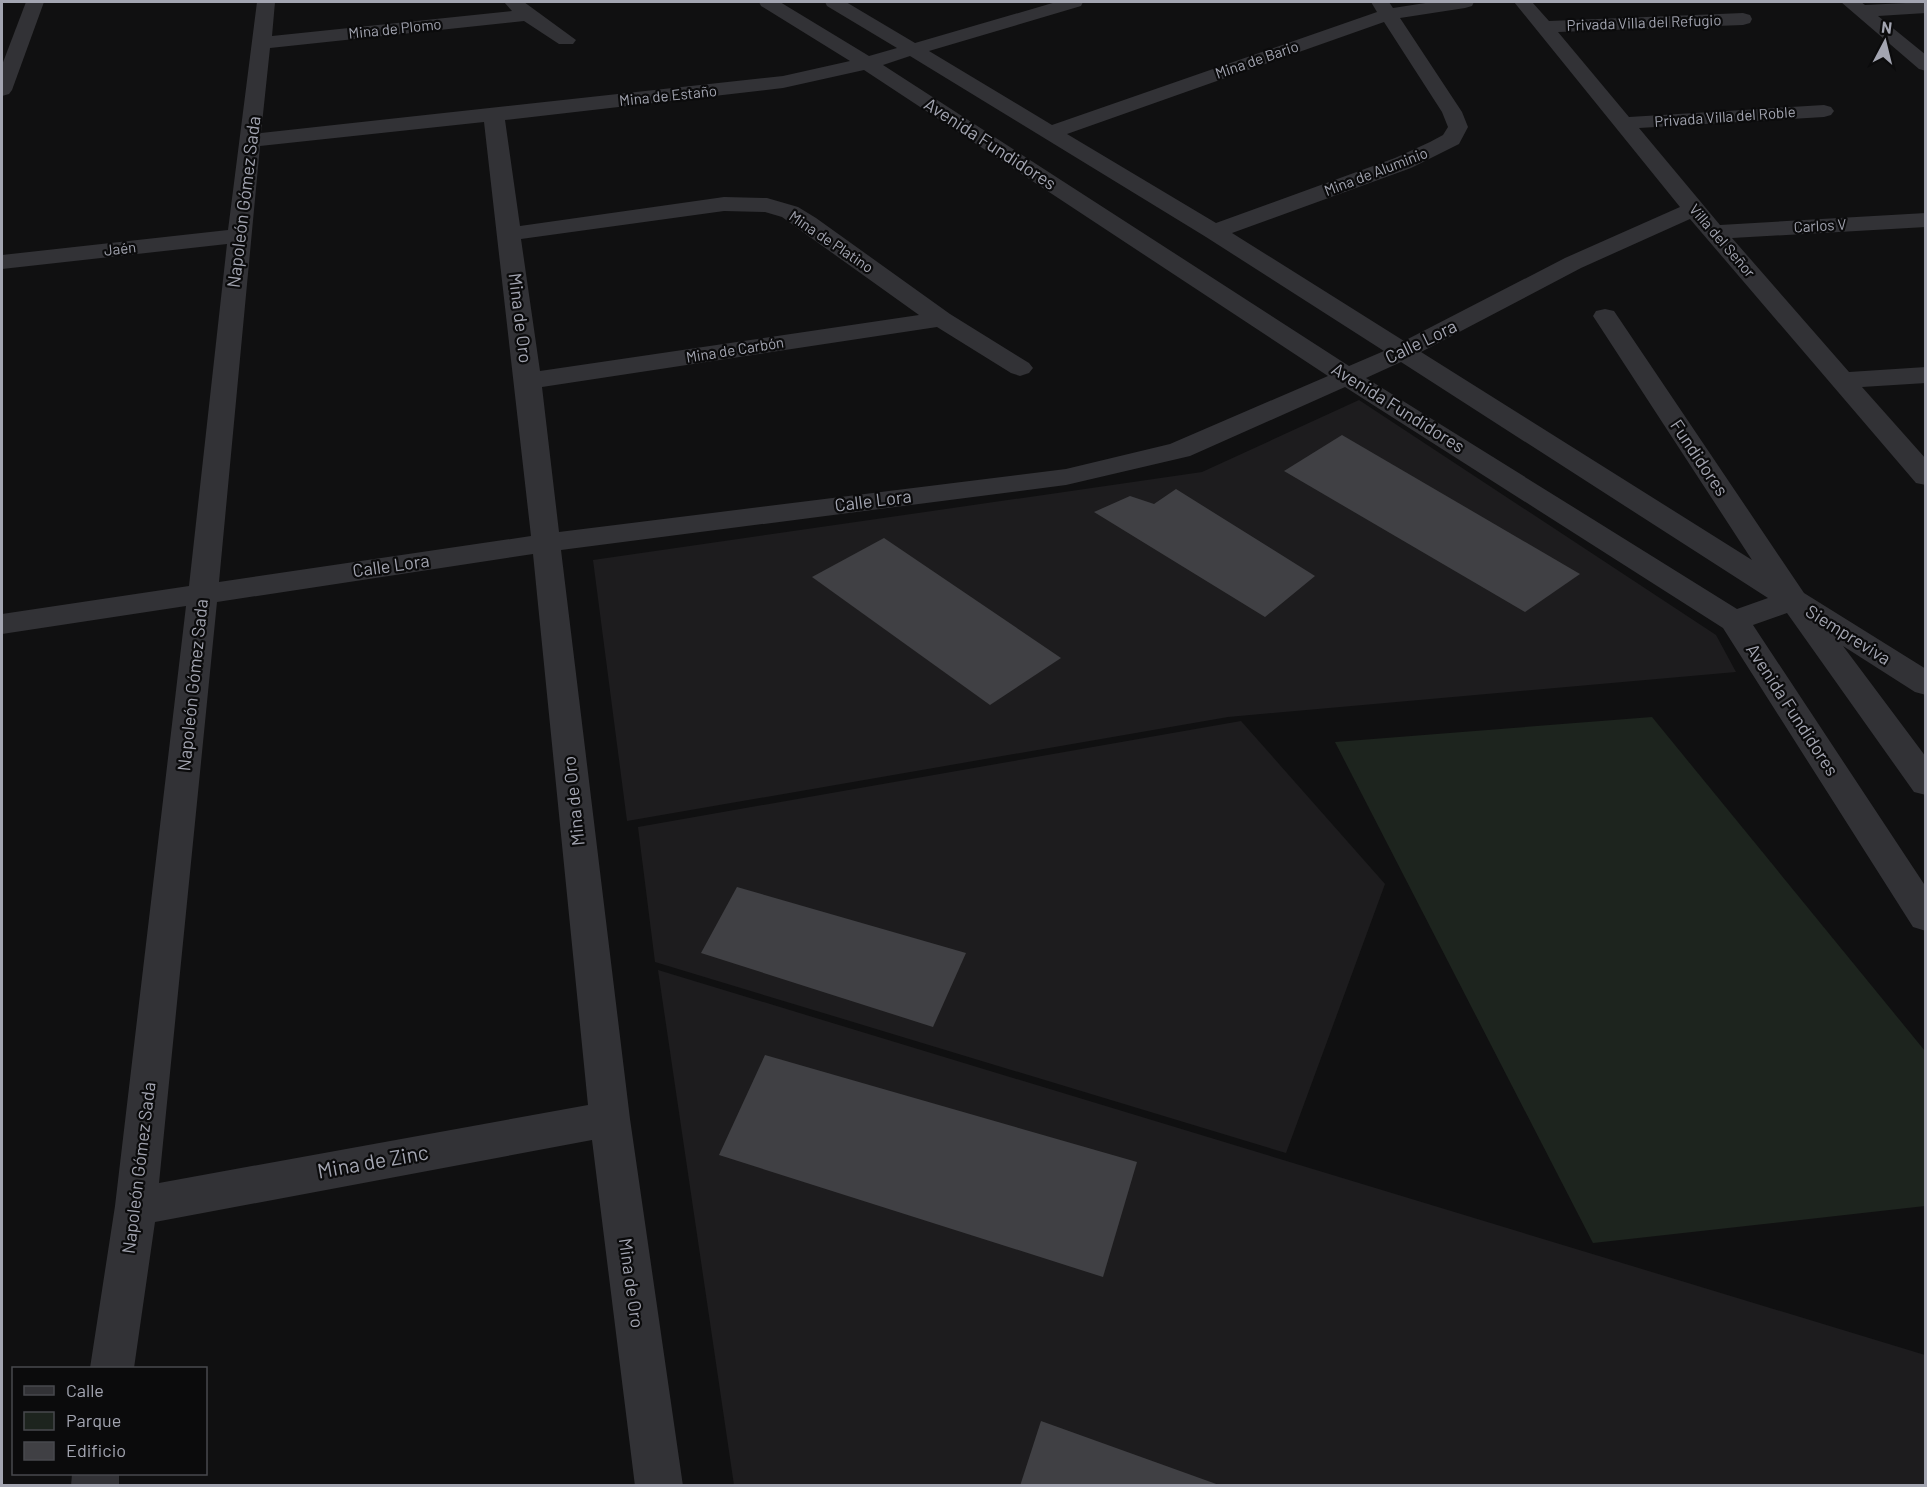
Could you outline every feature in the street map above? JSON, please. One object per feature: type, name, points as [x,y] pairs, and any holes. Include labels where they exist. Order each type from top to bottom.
[{"type":"street","points":[[2,90],[35,2]]},
{"type":"street","name":"Napoleón Gómez Sada","points":[[112,1367],[136,1206],[266,2]]},
{"type":"street","points":[[513,2],[528,15],[566,40]]},
{"type":"street","name":"Avenida Fundidores","points":[[768,2],[867,63],[1346,376],[1734,621],[1926,916]]},
{"type":"street","points":[[834,2],[1053,132],[1214,232],[1401,353],[1793,600],[1926,783]]},
{"type":"street","name":"Mina de Estaño","points":[[252,140],[783,82],[867,63],[1074,2]]},
{"type":"street","name":"Mina de Bario","points":[[1053,132],[1384,8],[1465,2]]},
{"type":"street","name":"Villa del Señor","points":[[1523,2],[1694,209],[1926,477]]},
{"type":"street","points":[[1856,6],[1926,7]]},
{"type":"street","points":[[1856,6],[1926,65]]},
{"type":"street","name":"Mina de Aluminio","points":[[1214,232],[1403,163],[1438,147],[1456,133],[1457,121],[1452,112],[1384,8]]},
{"type":"street","name":"Mina de Plomo","points":[[262,43],[528,15]]},
{"type":"street","name":"Privada Villa del Refugio","points":[[1545,27],[1743,19]]},
{"type":"street","name":"Privada Villa del Roble","points":[[1625,123],[1824,111]]},
{"type":"street","name":"Mina de Oro","points":[[494,115],[528,381],[544,543],[610,1119],[659,1485]]},
{"type":"street","name":"Mina de Platino","points":[[509,234],[724,204],[767,205],[779,208],[808,223],[941,319],[1020,368]]},
{"type":"street","name":"Calle Lora","points":[[2,624],[544,543],[1066,477],[1128,465],[1180,450],[1401,353],[1573,263],[1694,209]]},
{"type":"street","name":"Carlos V","points":[[1714,232],[1926,220]]},
{"type":"street","name":"Jaén","points":[[2,262],[239,236]]},
{"type":"street","name":"Fundidores","points":[[1605,316],[1793,600]]},
{"type":"street","name":"Mina de Carbón","points":[[528,381],[941,319]]},
{"type":"street","points":[[1841,380],[1926,375]]},
{"type":"street","name":"Siempreviva","points":[[1734,621],[1793,600],[1926,684]]},
{"type":"street","name":"Mina de Zinc","points":[[136,1206],[610,1119]]},
{"type":"shaded area","points":[[1359,400],[1716,635],[1736,672],[1228,717],[627,821],[593,560],[1202,472]]},
{"type":"shaded area","points":[[1241,721],[1385,884],[1286,1153],[655,962],[638,827]]},
{"type":"shaded area","points":[[658,970],[1925,1355],[1925,1485],[734,1485]]},
{"type":"green space","points":[[1652,717],[1925,1051],[1925,1206],[1593,1243],[1335,742]]},
{"type":"building","points":[[1342,435],[1580,574],[1525,612],[1284,471]]},
{"type":"building","points":[[1176,489],[1315,576],[1265,617],[1094,512],[1130,496],[1154,504]]},
{"type":"building","points":[[884,538],[1061,658],[990,705],[812,577]]},
{"type":"building","points":[[737,887],[966,953],[933,1027],[701,953]]},
{"type":"building","points":[[765,1055],[1137,1162],[1103,1277],[719,1155]]},
{"type":"building","points":[[1041,1421],[1219,1485],[1219,1486],[1020,1486]]}]
